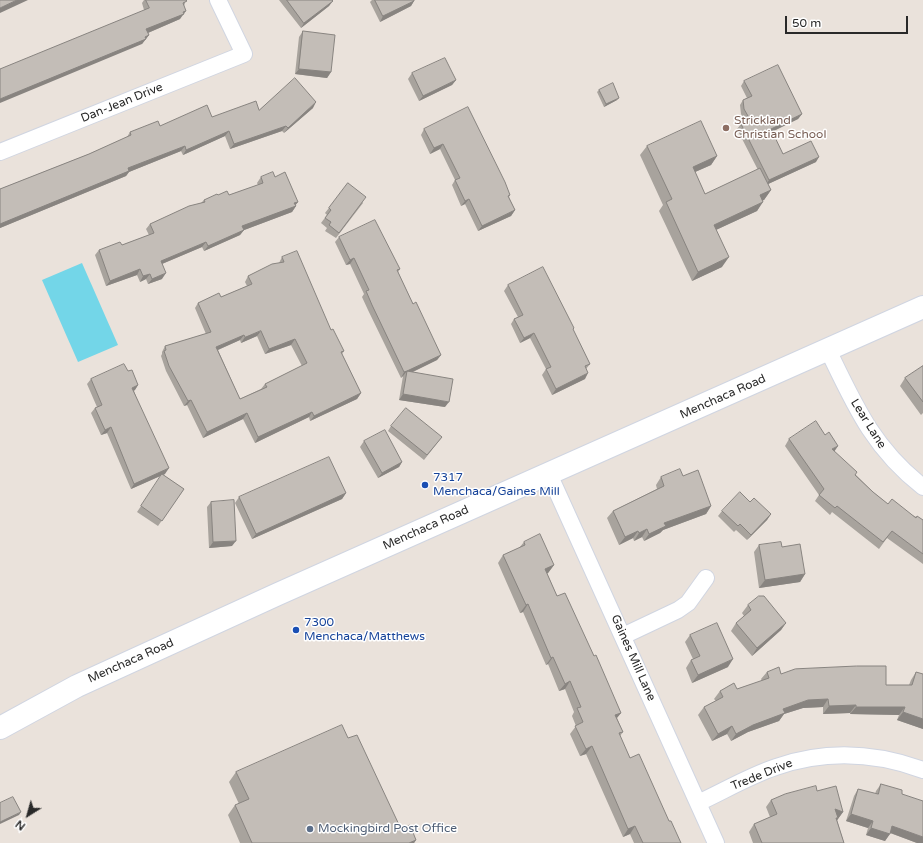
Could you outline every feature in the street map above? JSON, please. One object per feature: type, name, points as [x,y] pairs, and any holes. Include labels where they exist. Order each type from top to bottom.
[{"type":"main road","name":"Menchaca Road","points":[[0,728],[77,686],[278,594],[923,307]]},
{"type":"street","name":"Dan-Jean Drive","points":[[0,152],[244,54],[218,0]]},
{"type":"street","name":"Lear Lane","points":[[828,350],[859,414],[872,435],[898,466],[923,487]]},
{"type":"street","name":"Gaines Mill Lane","points":[[549,474],[624,636],[716,843]]},
{"type":"street","points":[[624,636],[678,610],[688,603],[706,578]]},
{"type":"street","name":"Trede Drive","points":[[698,803],[775,767],[805,758],[851,754],[898,761],[923,770]]},
{"type":"water","points":[[82,263],[118,345],[78,362],[42,280]]},
{"type":"building","points":[[0,0],[17,0],[0,8]]},
{"type":"building","points":[[146,0],[186,0],[187,1],[183,3],[186,11],[183,12],[184,14],[146,29],[149,35],[145,37],[146,39],[0,99],[0,69],[149,8]]},
{"type":"building","points":[[287,0],[332,0],[333,1],[304,23]]},
{"type":"building","points":[[375,0],[414,0],[414,1],[383,16]]},
{"type":"building","points":[[303,31],[335,35],[331,72],[299,69]]},
{"type":"building","points":[[445,58],[456,80],[423,96],[412,73]]},
{"type":"building","points":[[778,65],[802,114],[771,129],[783,154],[811,141],[819,157],[769,180],[741,124],[747,121],[746,117],[748,116],[744,109],[743,100],[752,96],[744,81]]},
{"type":"building","points":[[295,78],[316,102],[288,128],[286,126],[234,144],[229,131],[186,150],[185,146],[128,168],[129,171],[0,224],[0,189],[89,154],[131,135],[130,132],[158,121],[160,126],[207,105],[212,117],[256,101],[259,110]]},
{"type":"building","points":[[613,83],[619,98],[606,104],[599,90]]},
{"type":"building","points":[[468,107],[505,182],[510,195],[508,196],[515,210],[482,226],[469,199],[465,201],[455,180],[460,178],[443,144],[434,148],[424,129]]},
{"type":"building","points":[[701,121],[717,156],[693,167],[705,194],[760,168],[771,190],[760,195],[763,202],[714,225],[729,257],[698,272],[666,202],[672,199],[647,146]]},
{"type":"building","points":[[273,172],[275,177],[285,172],[298,202],[294,203],[296,206],[242,226],[244,230],[208,246],[206,242],[161,261],[166,273],[152,279],[150,274],[143,276],[140,269],[110,281],[99,250],[120,242],[122,245],[154,233],[150,224],[189,206],[205,202],[204,200],[217,194],[218,195],[227,191],[229,195],[263,183],[261,177]]},
{"type":"building","points":[[348,183],[366,197],[339,233],[329,225],[331,222],[325,218],[331,210],[329,208]]},
{"type":"building","points":[[375,220],[400,269],[397,270],[413,304],[416,302],[441,355],[404,372],[372,305],[366,291],[369,290],[354,258],[350,260],[339,237]]},
{"type":"building","points":[[297,251],[331,330],[333,329],[344,351],[341,352],[361,393],[314,416],[312,412],[258,437],[247,413],[207,432],[191,400],[188,401],[169,366],[164,351],[166,350],[165,346],[211,332],[198,303],[219,293],[221,297],[252,284],[248,276],[272,264],[284,262],[282,257]],"holes":[[[261,331],[269,349],[295,339],[307,363],[265,384],[267,387],[240,399],[216,347],[244,335],[245,337]]]},
{"type":"building","points":[[543,267],[574,328],[573,329],[590,364],[585,366],[588,373],[556,389],[546,369],[551,367],[534,333],[524,338],[514,319],[523,315],[508,285]]},
{"type":"building","points":[[124,364],[128,371],[132,370],[138,385],[132,388],[169,468],[134,484],[111,427],[105,430],[95,408],[102,405],[91,379]]},
{"type":"building","points":[[923,366],[923,402],[905,378]]},
{"type":"building","points":[[407,371],[453,379],[449,402],[403,394]]},
{"type":"building","points":[[406,408],[442,437],[427,455],[391,426]]},
{"type":"building","points":[[816,421],[825,435],[829,432],[838,446],[832,449],[857,472],[855,475],[873,492],[888,504],[892,499],[916,518],[917,516],[923,520],[923,554],[892,531],[883,542],[837,506],[835,508],[819,495],[824,489],[789,439]]},
{"type":"building","points":[[385,430],[402,462],[382,473],[364,441]]},
{"type":"building","points":[[329,457],[346,493],[256,534],[239,497]]},
{"type":"building","points":[[680,469],[683,476],[698,470],[711,506],[664,523],[666,526],[649,534],[647,529],[625,537],[613,511],[664,486],[661,477]]},
{"type":"building","points":[[162,474],[184,489],[162,521],[141,506]]},
{"type":"building","points":[[740,492],[750,502],[754,498],[771,514],[751,535],[740,524],[738,526],[722,511]]},
{"type":"building","points":[[234,500],[236,541],[213,542],[211,502]]},
{"type":"building","points":[[540,534],[554,565],[545,569],[557,596],[565,593],[594,656],[596,655],[621,713],[615,715],[623,732],[619,733],[630,758],[639,754],[669,821],[671,821],[681,843],[643,843],[635,826],[628,829],[592,746],[586,749],[575,726],[583,722],[577,708],[581,707],[570,681],[565,684],[553,657],[551,658],[528,604],[526,605],[503,555],[525,545],[524,542]]},
{"type":"building","points":[[781,542],[782,547],[800,544],[805,574],[765,580],[759,545]]},
{"type":"building","points":[[759,596],[764,596],[786,623],[757,648],[736,623],[751,610],[748,605]]},
{"type":"building","points":[[717,623],[733,659],[698,675],[691,660],[700,656],[690,635]]},
{"type":"building","points":[[886,666],[886,685],[912,685],[916,672],[923,674],[923,719],[903,712],[905,707],[856,707],[856,705],[829,706],[828,699],[808,700],[783,709],[785,713],[753,725],[736,734],[732,726],[718,734],[704,707],[723,697],[720,691],[734,683],[737,689],[769,678],[767,672],[779,667],[781,674],[795,669]]},
{"type":"building","points":[[342,725],[348,738],[357,735],[401,829],[410,825],[416,840],[409,843],[252,843],[235,805],[249,799],[236,772]]},
{"type":"building","points":[[881,784],[902,790],[902,794],[923,801],[923,837],[892,826],[890,834],[871,828],[873,821],[851,814],[858,789],[878,794]]},
{"type":"building","points":[[816,786],[817,791],[836,786],[843,812],[835,809],[838,818],[836,818],[844,843],[762,843],[754,824],[777,814],[771,800],[785,794]]},
{"type":"building","points":[[13,797],[21,812],[0,822],[0,803]]},
{"type":"place","name":"Strickland Christian School","points":[[726,128]]},
{"type":"place","name":"7317 Menchaca/Gaines Mill","points":[[425,485]]},
{"type":"place","name":"7300 Menchaca/Matthews","points":[[296,630]]},
{"type":"place","name":"Mockingbird Post Office","points":[[310,829]]}]
